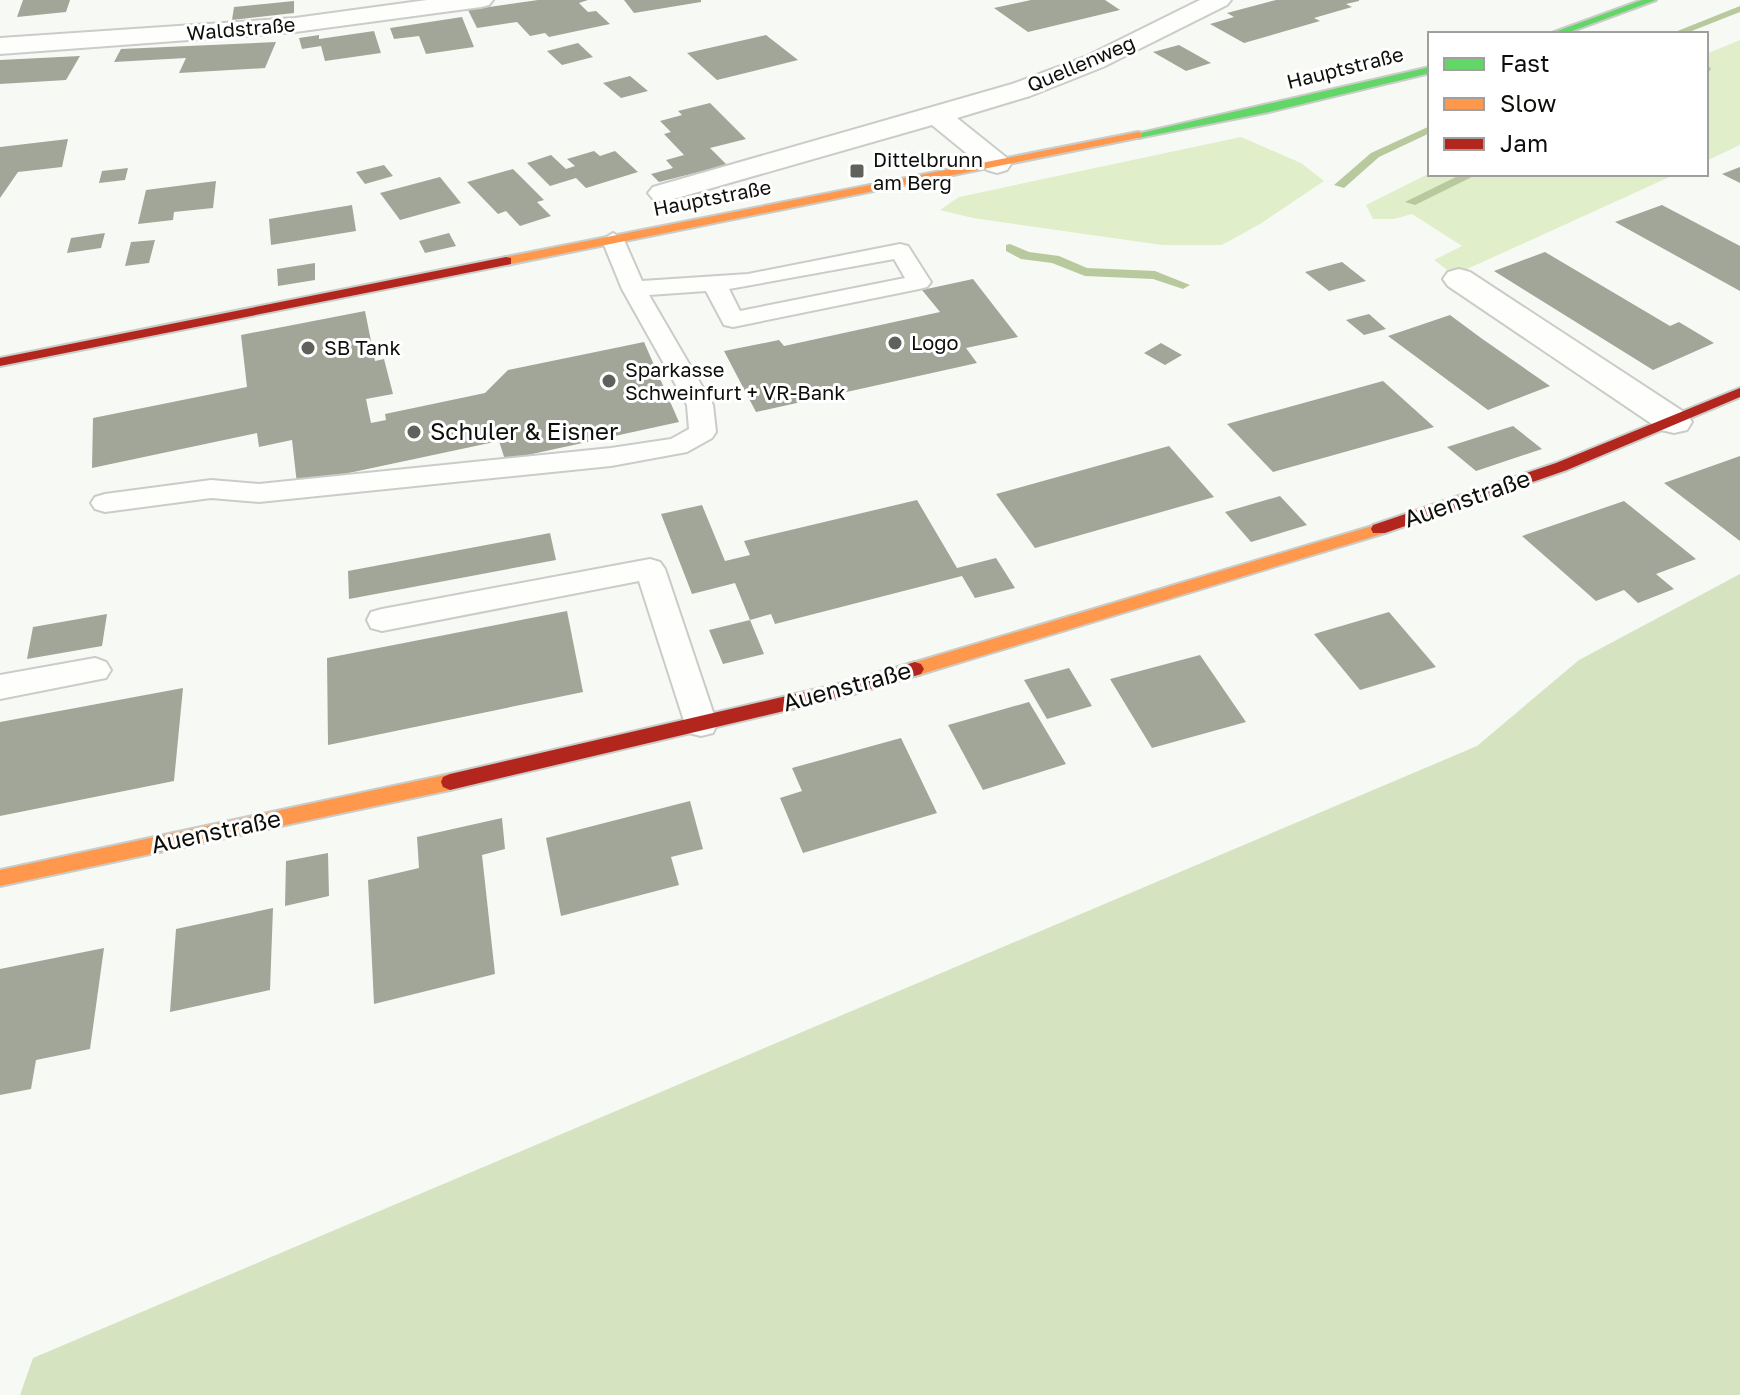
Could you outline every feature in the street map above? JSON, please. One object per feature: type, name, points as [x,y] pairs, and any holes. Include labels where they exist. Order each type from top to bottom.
[{"type":"street","name":"Waldstraße","points":[[0,46],[295,25],[481,0]]},
{"type":"street","name":"Quellenweg","points":[[663,193],[1021,90],[1094,62],[1219,0]]},
{"type":"street","points":[[1560,32],[1651,0]]},
{"type":"street","name":"Hauptstraße","points":[[0,362],[1269,109],[1428,70]]},
{"type":"street","points":[[937,115],[997,164]]},
{"type":"street","points":[[1459,279],[1674,422]]},
{"type":"street","name":"Auenstraße","points":[[0,878],[430,786],[847,689],[1477,499],[1674,422],[1740,392]]},
{"type":"lane","points":[[105,503],[211,489],[259,493],[611,457],[678,446],[703,432],[700,405],[634,289],[613,240]]},
{"type":"lane","points":[[634,289],[714,283],[748,281],[900,251],[919,282],[733,320],[714,283]]},
{"type":"lane","points":[[382,620],[650,569],[701,724]]},
{"type":"lane","points":[[0,687],[95,670]]},
{"type":"green space","points":[[1740,40],[1740,145],[1708,160],[1708,53]]},
{"type":"green space","points":[[1241,137],[1301,163],[1324,181],[1260,224],[1222,245],[1162,245],[973,218],[940,210],[959,197]]},
{"type":"green space","points":[[1428,174],[1672,176],[1454,275],[1434,260],[1462,246],[1412,214],[1394,219],[1373,219],[1366,205]]},
{"type":"green space","points":[[1740,574],[1740,1395],[20,1395],[33,1358],[1477,746],[1579,660]]},
{"type":"building","points":[[23,0],[70,0],[66,12],[17,17]]},
{"type":"building","points":[[538,0],[588,0],[579,3],[588,12],[596,11],[610,24],[549,37],[545,33],[530,36],[517,22],[477,28],[468,10]]},
{"type":"building","points":[[624,0],[701,0],[701,2],[634,13]]},
{"type":"building","points":[[1031,0],[1105,0],[1120,10],[1028,32],[994,8]]},
{"type":"building","points":[[1276,0],[1359,1],[1346,4],[1352,7],[1314,18],[1320,21],[1244,43],[1210,24],[1234,17],[1227,13]]},
{"type":"building","points":[[294,1],[294,13],[232,20],[234,7]]},
{"type":"building","points":[[462,17],[474,47],[426,54],[419,36],[394,39],[390,28]]},
{"type":"building","points":[[374,31],[381,53],[325,61],[321,46],[302,49],[299,38],[319,35],[319,39]]},
{"type":"building","points":[[766,35],[798,60],[717,80],[687,53]]},
{"type":"building","points":[[276,42],[265,68],[179,73],[186,58],[114,62],[121,49]]},
{"type":"building","points":[[578,43],[593,57],[562,65],[547,51]]},
{"type":"building","points":[[1179,45],[1211,63],[1186,71],[1153,52]]},
{"type":"building","points":[[80,56],[66,80],[0,84],[0,60]]},
{"type":"building","points":[[630,76],[648,91],[621,98],[603,83]]},
{"type":"building","points":[[710,103],[746,139],[710,148],[727,165],[659,182],[651,174],[673,168],[666,160],[684,155],[664,134],[671,132],[660,121],[682,115],[678,111]]},
{"type":"building","points":[[68,139],[62,167],[18,172],[0,198],[0,147]]},
{"type":"building","points":[[594,151],[600,156],[615,151],[638,172],[586,188],[576,178],[550,186],[527,163],[551,155],[566,169],[575,166],[567,159]]},
{"type":"building","points":[[384,165],[393,176],[365,184],[356,172]]},
{"type":"building","points":[[1740,167],[1740,183],[1722,174]]},
{"type":"building","points":[[128,168],[125,180],[99,183],[102,171]]},
{"type":"building","points":[[513,169],[544,200],[537,202],[551,216],[520,226],[506,211],[498,214],[467,182]]},
{"type":"building","points":[[440,177],[461,203],[400,220],[380,193]]},
{"type":"building","points":[[216,181],[213,208],[174,212],[173,220],[138,224],[146,190]]},
{"type":"building","points":[[352,205],[356,231],[271,245],[269,219]]},
{"type":"building","points":[[1662,205],[1740,246],[1740,291],[1615,222]]},
{"type":"building","points":[[105,233],[101,248],[67,253],[71,238]]},
{"type":"building","points":[[449,233],[456,246],[425,253],[419,241]]},
{"type":"building","points":[[155,240],[149,263],[125,266],[131,242]]},
{"type":"building","points":[[1545,252],[1670,326],[1679,322],[1714,343],[1653,370],[1494,271]]},
{"type":"building","points":[[1342,262],[1366,281],[1329,291],[1305,272]]},
{"type":"building","points":[[315,263],[315,280],[278,286],[277,269]]},
{"type":"building","name":"Logo","points":[[973,279],[1018,337],[966,348],[977,363],[756,412],[724,351],[779,340],[784,346],[940,312],[922,290]]},
{"type":"building","points":[[365,311],[375,361],[384,359],[393,394],[366,399],[371,423],[386,420],[385,414],[485,393],[508,370],[644,342],[679,422],[505,460],[499,441],[297,484],[292,440],[259,447],[257,433],[92,468],[93,418],[247,387],[241,335]]},
{"type":"building","points":[[1369,314],[1386,329],[1364,335],[1346,320]]},
{"type":"building","points":[[1450,315],[1550,386],[1488,410],[1388,336]]},
{"type":"building","points":[[1161,343],[1182,355],[1165,365],[1144,353]]},
{"type":"building","points":[[1383,381],[1434,427],[1273,472],[1227,424]]},
{"type":"building","points":[[1513,426],[1542,449],[1476,471],[1447,447]]},
{"type":"building","points":[[1169,446],[1214,497],[1035,548],[996,494]]},
{"type":"building","points":[[1740,456],[1740,541],[1664,483]]},
{"type":"building","points":[[1280,496],[1307,525],[1251,542],[1225,512]]},
{"type":"building","points":[[917,500],[957,568],[996,558],[1015,588],[975,598],[962,576],[775,624],[771,614],[750,620],[735,583],[692,594],[661,514],[702,505],[725,561],[750,555],[744,541]]},
{"type":"building","points":[[1624,501],[1696,559],[1656,574],[1674,589],[1638,603],[1624,590],[1596,601],[1522,536]]},
{"type":"building","points":[[550,533],[556,560],[349,599],[348,571]]},
{"type":"building","points":[[567,611],[583,692],[328,745],[327,658]]},
{"type":"building","points":[[1389,612],[1436,667],[1360,690],[1314,634]]},
{"type":"building","points":[[107,614],[102,646],[27,659],[33,627]]},
{"type":"building","points":[[750,620],[764,654],[723,664],[709,630]]},
{"type":"building","points":[[1200,655],[1246,722],[1152,748],[1110,679]]},
{"type":"building","points":[[1069,668],[1092,706],[1047,719],[1024,680]]},
{"type":"building","points":[[183,688],[174,781],[0,816],[0,722]]},
{"type":"building","points":[[1029,702],[1066,764],[983,790],[948,725]]},
{"type":"building","points":[[901,738],[937,813],[803,853],[780,798],[802,791],[792,768]]},
{"type":"building","points":[[690,801],[703,849],[671,857],[679,885],[561,916],[546,838]]},
{"type":"building","points":[[502,818],[505,849],[482,855],[495,974],[374,1004],[368,880],[419,868],[417,837]]},
{"type":"building","points":[[328,853],[329,896],[285,906],[286,861]]},
{"type":"building","points":[[273,908],[270,990],[170,1012],[176,929]]},
{"type":"building","points":[[104,948],[90,1049],[36,1060],[31,1089],[0,1095],[0,969]]},
{"type":"waterway","points":[[1680,32],[1740,9]]},
{"type":"waterway","points":[[1340,185],[1375,155],[1428,130]]},
{"type":"waterway","points":[[1411,202],[1468,176]]},
{"type":"waterway","points":[[1010,248],[1026,256],[1054,259],[1085,272],[1155,275],[1183,285]]},
{"type":"traffic: fast","points":[[1560,32],[1651,0]]},
{"type":"traffic: fast","points":[[1138,135],[1269,109],[1428,70]]},
{"type":"traffic: slow","points":[[506,261],[1138,135]]},
{"type":"traffic: slow","points":[[915,669],[1379,529]]},
{"type":"traffic: slow","points":[[0,878],[450,782]]},
{"type":"traffic: jam","points":[[0,362],[506,261]]},
{"type":"traffic: jam","points":[[1379,529],[1562,466],[1740,392]]},
{"type":"traffic: jam","points":[[450,782],[847,689],[915,669]]},
{"type":"place","name":"Dittelbrunn am Berg","points":[[857,171]]},
{"type":"place","name":"Logo","points":[[895,343]]},
{"type":"place","name":"SB Tank","points":[[308,348]]},
{"type":"place","name":"Sparkasse Schweinfurt + VR-Bank","points":[[609,381]]},
{"type":"place","name":"Schuler & Eisner","points":[[414,432]]}]
